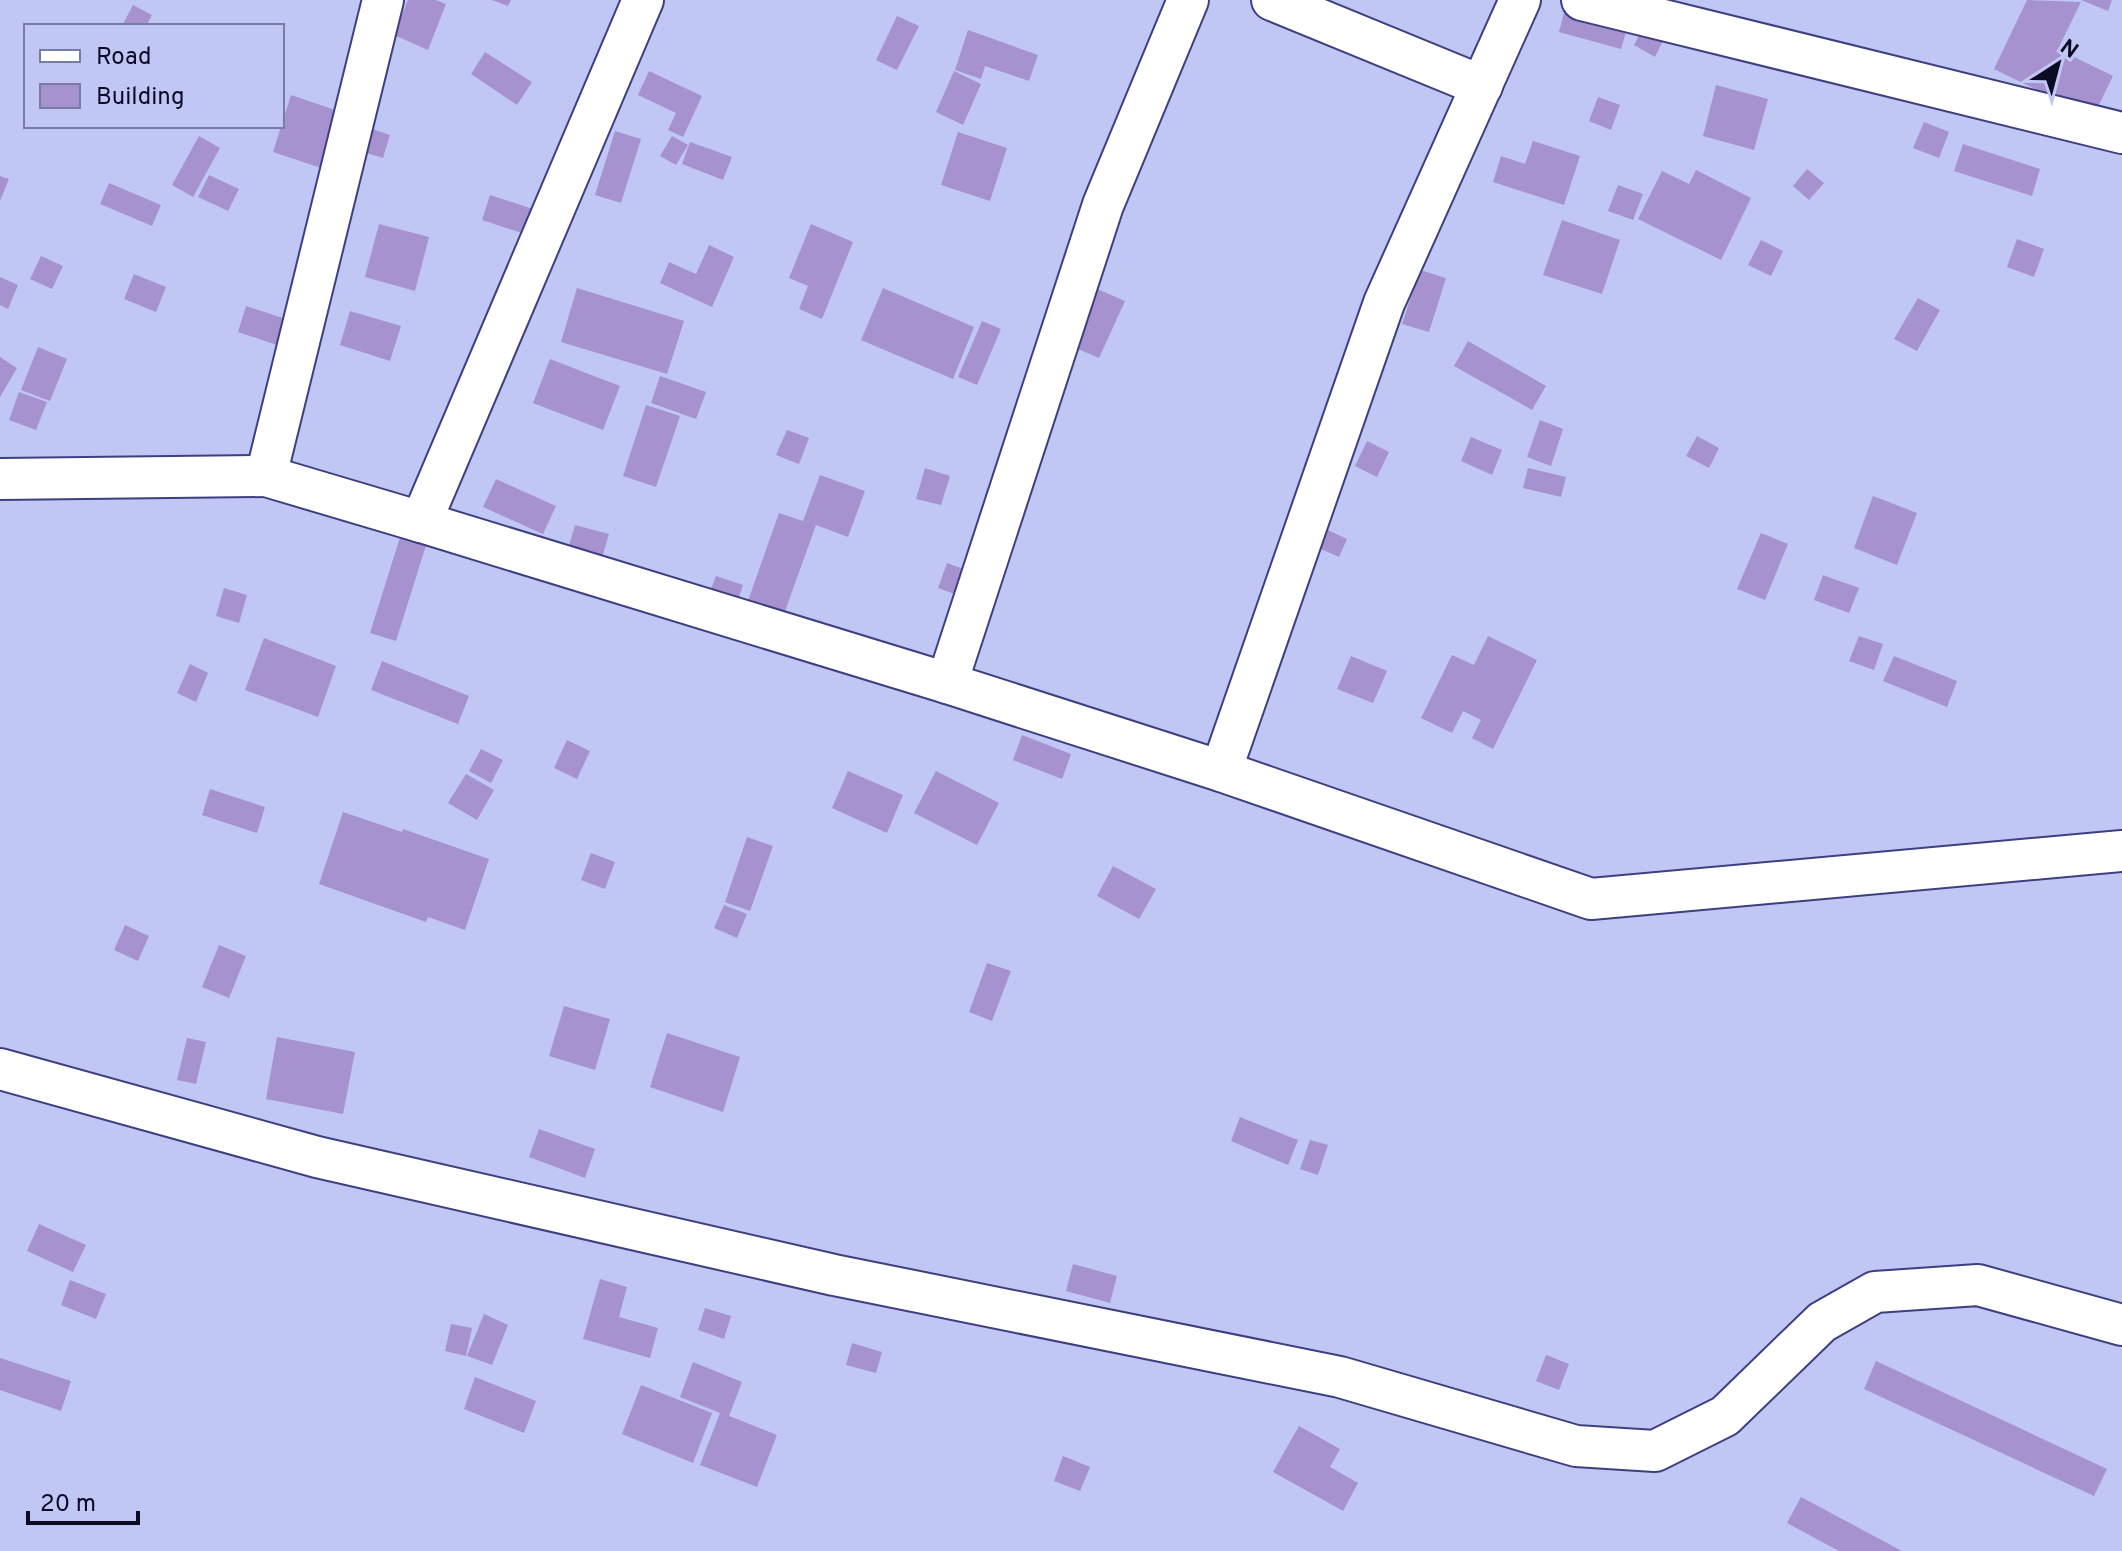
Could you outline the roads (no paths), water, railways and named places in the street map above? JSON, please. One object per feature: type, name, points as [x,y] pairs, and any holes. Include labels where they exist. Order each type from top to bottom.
[{"type":"street","points":[[266,476],[383,0]]},
{"type":"street","points":[[421,522],[643,0]]},
{"type":"street","points":[[947,683],[1103,205],[1188,0]]},
{"type":"street","points":[[1272,0],[1482,86]]},
{"type":"street","points":[[1221,771],[1384,303],[1520,0]]},
{"type":"street","points":[[1582,0],[2122,133]]},
{"type":"street","points":[[0,479],[266,476],[947,683],[1221,771],[1591,899],[2122,851]]},
{"type":"street","points":[[0,1069],[317,1157],[834,1275],[1340,1377],[1576,1446],[1655,1451],[1725,1416],[1822,1322],[1875,1292],[1978,1285],[2122,1325]]}]
